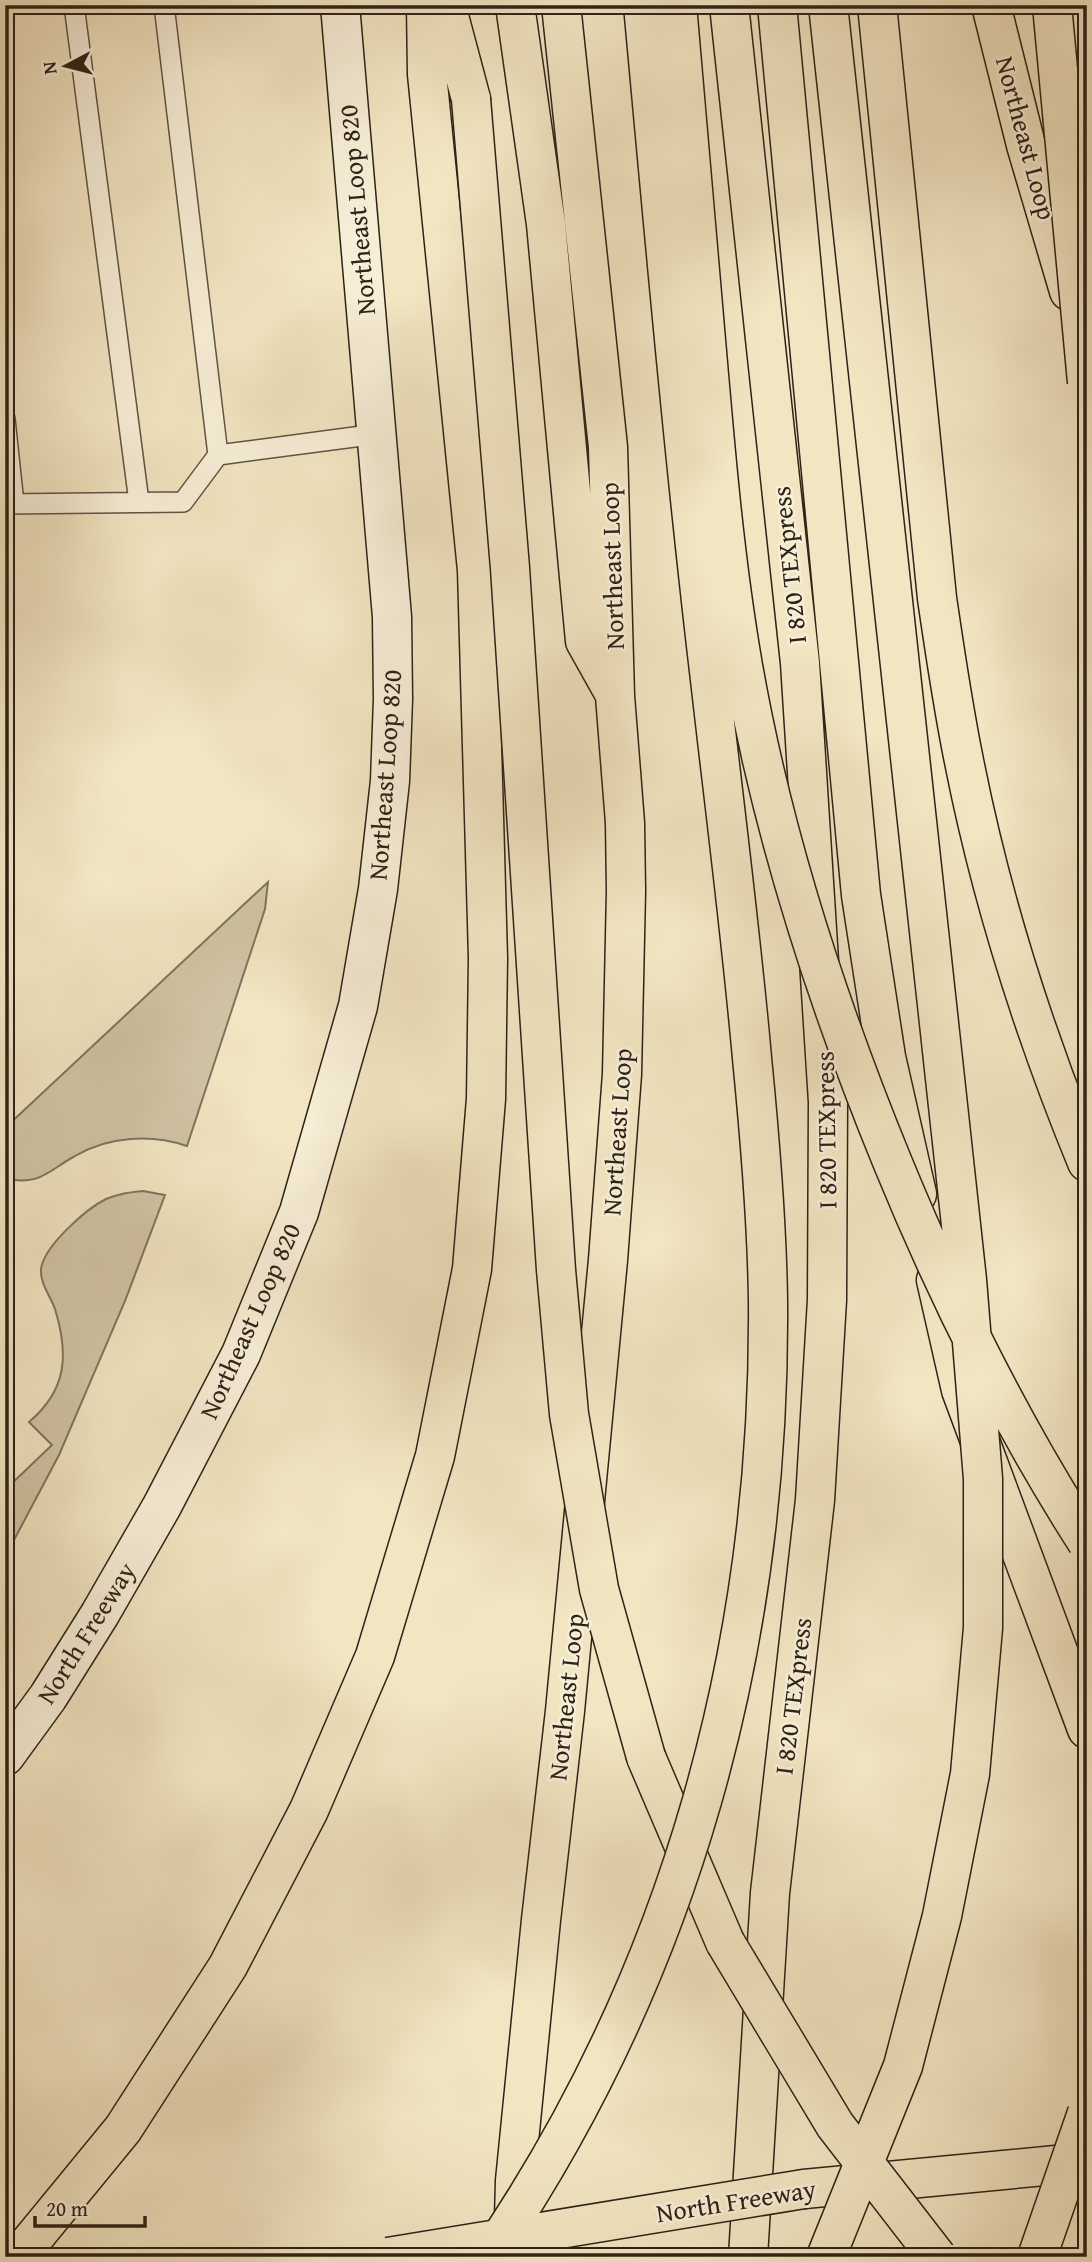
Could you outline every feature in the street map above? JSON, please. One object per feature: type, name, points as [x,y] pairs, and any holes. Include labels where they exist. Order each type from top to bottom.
[{"type":"highway","points":[[18,2257],[123,2129],[228,1966],[309,1810],[375,1657],[435,1456],[472,1269],[486,1099],[488,958],[477,570],[426,74],[426,5]]},
{"type":"highway","points":[[446,5],[471,99],[510,568],[556,1270],[569,1414],[599,1589],[646,1757],[725,1942],[835,2125],[937,2257]]},
{"type":"highway","points":[[515,5],[546,225],[585,642],[615,696]]},
{"type":"highway","name":"Northeast Loop","points":[[513,2257],[517,2167],[565,1711],[608,1260],[622,1074],[626,891],[625,823],[615,696],[608,447],[561,5]]},
{"type":"highway","points":[[488,2257],[527,2200],[592,2083],[651,1953],[680,1870],[709,1781],[732,1689],[748,1602],[764,1455],[768,1302],[761,1147],[746,988],[688,497],[643,5]]},
{"type":"highway","points":[[677,5],[720,496],[730,579],[743,665],[763,765],[791,880],[831,1007],[868,1103],[940,1272],[1026,1442],[1087,1542]]},
{"type":"highway","name":"I 820 TEXpress","points":[[729,5],[800,663],[828,1102],[827,1300],[815,1500],[770,1893],[748,2257]]},
{"type":"highway","name":"I 820 TEXpress","points":[[777,5],[861,895],[886,1057],[961,1390],[1087,1729]]},
{"type":"highway","points":[[826,2257],[903,2066],[942,1916],[970,1774],[983,1628],[983,1479],[967,1280],[828,5]]},
{"type":"highway","points":[[877,5],[937,598],[957,727],[980,829],[1012,949],[1037,1030],[1087,1162]]},
{"type":"highway","name":"Northeast Loop","points":[[991,5],[1026,145],[1087,350]]},
{"type":"highway","points":[[1052,5],[1087,382]]},
{"type":"highway","points":[[1037,2257],[1087,2113]]},
{"type":"highway","name":"North Freeway","points":[[388,2257],[804,2189],[1086,2162]]},
{"type":"main road","name":"Northeast Loop 820","points":[[162,1506],[241,1354],[299,1212],[358,1006],[379,875],[390,781],[392,617],[340,5]]},
{"type":"main road","name":"North Freeway","points":[[5,1756],[78,1650],[162,1506]]},
{"type":"lane","points":[[74,5],[139,502]]},
{"type":"lane","points":[[5,419],[10,504],[183,502],[218,455],[164,5]]},
{"type":"lane","points":[[218,455],[377,434]]},
{"type":"shaded area","points":[[268,882],[265,909],[187,1146],[145,1139],[116,1141],[88,1149],[36,1179],[5,1179],[5,1128]]},
{"type":"shaded area","points":[[143,1191],[165,1195],[125,1301],[59,1455],[5,1557],[5,1490],[52,1445],[29,1422],[51,1397],[62,1371],[59,1326],[55,1309],[42,1280],[44,1260],[67,1229],[98,1204],[115,1196]]}]
